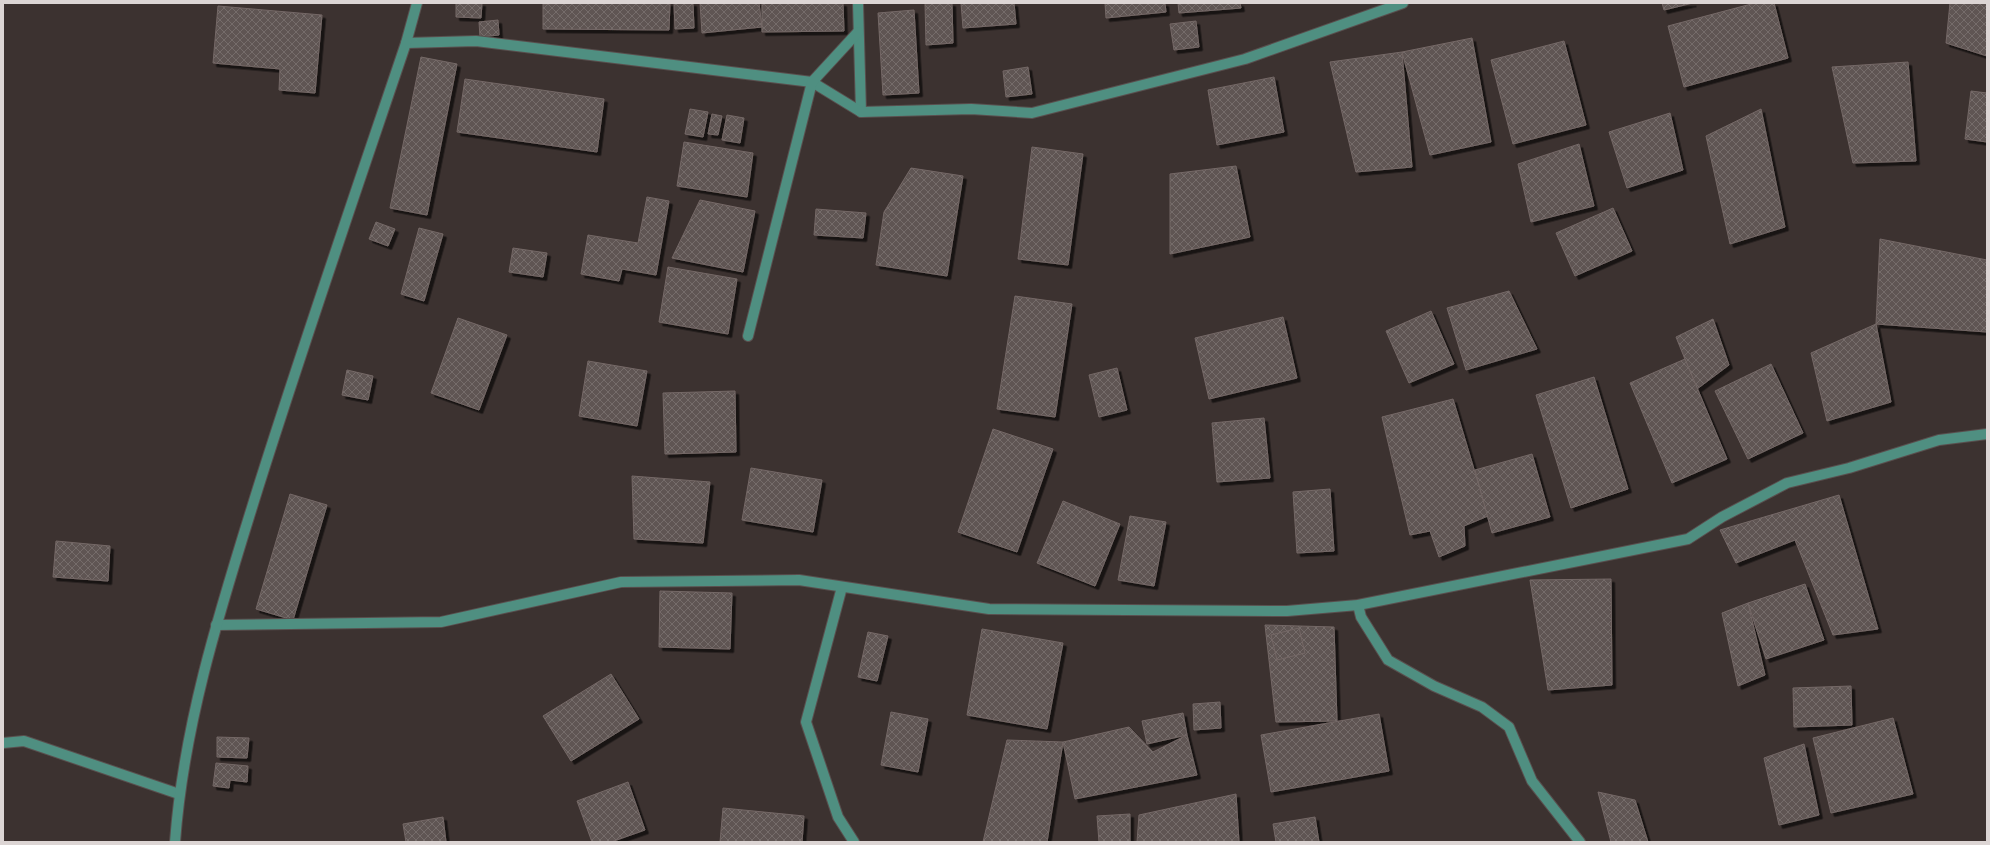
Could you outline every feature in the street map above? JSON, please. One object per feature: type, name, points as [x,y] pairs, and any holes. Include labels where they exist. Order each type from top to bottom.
[{"type":"street","points":[[175,842],[179,794],[199,691],[216,625],[298,361],[406,43],[417,3]]},
{"type":"street","points":[[858,3],[861,112]]},
{"type":"street","points":[[406,43],[476,41],[812,82],[861,112],[971,109],[1032,113],[1245,59],[1403,3]]},
{"type":"street","points":[[748,336],[812,82],[858,32]]},
{"type":"street","points":[[216,625],[442,622],[621,582],[799,580],[989,609],[1286,611],[1358,605],[1688,539],[1722,516],[1787,483],[1849,468],[1939,440],[1987,434]]},
{"type":"street","points":[[842,586],[806,722],[838,817],[854,842]]},
{"type":"street","points":[[1358,605],[1361,617],[1388,660],[1434,686],[1482,707],[1509,727],[1532,781],[1580,842]]},
{"type":"street","points":[[3,742],[24,741],[179,794]]},
{"type":"building","points":[[456,3],[482,3],[481,18],[456,17]]},
{"type":"building","points":[[670,3],[669,30],[543,29],[543,4]]},
{"type":"building","points":[[674,3],[693,3],[694,28],[675,29]]},
{"type":"building","points":[[700,3],[759,3],[762,27],[702,33]]},
{"type":"building","points":[[762,3],[843,3],[844,31],[762,32]]},
{"type":"building","points":[[925,3],[952,3],[953,43],[926,45]]},
{"type":"building","points":[[961,3],[1014,3],[1016,24],[963,28]]},
{"type":"building","points":[[1105,3],[1165,3],[1166,12],[1106,18]]},
{"type":"building","points":[[1178,3],[1240,3],[1241,8],[1179,13]]},
{"type":"building","points":[[1662,3],[1693,3],[1664,10]]},
{"type":"building","points":[[1755,3],[1774,3],[1788,58],[1684,87],[1668,26]]},
{"type":"building","points":[[1950,3],[1987,3],[1987,56],[1946,43]]},
{"type":"building","points":[[218,6],[322,15],[315,93],[279,90],[280,69],[213,63]]},
{"type":"building","points":[[914,10],[919,93],[883,95],[878,13]]},
{"type":"building","points":[[498,20],[499,35],[480,37],[479,22]]},
{"type":"building","points":[[1196,21],[1199,47],[1174,50],[1170,24]]},
{"type":"building","points":[[1472,38],[1491,142],[1430,155],[1402,52]]},
{"type":"building","points":[[1564,41],[1586,125],[1513,144],[1491,60]]},
{"type":"building","points":[[1402,52],[1412,167],[1356,172],[1330,62]]},
{"type":"building","points":[[421,57],[457,64],[427,215],[390,208]]},
{"type":"building","points":[[1908,62],[1916,161],[1853,163],[1832,67]]},
{"type":"building","points":[[1028,67],[1032,94],[1006,97],[1003,71]]},
{"type":"building","points":[[1274,77],[1284,132],[1217,145],[1208,90]]},
{"type":"building","points":[[465,79],[604,99],[597,152],[457,132]]},
{"type":"building","points":[[1971,91],[1987,93],[1987,142],[1965,139]]},
{"type":"building","points":[[690,109],[708,112],[703,137],[685,134]]},
{"type":"building","points":[[1761,109],[1785,227],[1730,244],[1706,136]]},
{"type":"building","points":[[1670,113],[1683,170],[1627,188],[1609,132]]},
{"type":"building","points":[[712,114],[722,116],[718,135],[708,134]]},
{"type":"building","points":[[727,115],[744,118],[740,143],[722,140]]},
{"type":"building","points":[[684,142],[753,153],[747,197],[677,186]]},
{"type":"building","points":[[1579,144],[1594,206],[1531,222],[1518,164]]},
{"type":"building","points":[[1032,147],[1083,154],[1068,265],[1018,259]]},
{"type":"building","points":[[1236,166],[1250,237],[1170,254],[1170,174]]},
{"type":"building","points":[[911,168],[963,176],[947,276],[876,265],[884,212]]},
{"type":"building","points":[[647,197],[669,201],[656,275],[622,269],[619,281],[581,274],[588,235],[638,243]]},
{"type":"building","points":[[700,200],[755,211],[743,272],[672,258]]},
{"type":"building","points":[[1613,208],[1632,251],[1575,276],[1556,233]]},
{"type":"building","points":[[816,209],[866,213],[863,238],[814,235]]},
{"type":"building","points":[[376,222],[395,229],[388,246],[369,239]]},
{"type":"building","points":[[419,228],[443,234],[424,301],[401,294]]},
{"type":"building","points":[[1880,239],[1987,260],[1987,332],[1876,324]]},
{"type":"building","points":[[513,248],[547,253],[543,277],[509,272]]},
{"type":"building","points":[[668,267],[737,279],[728,334],[659,322]]},
{"type":"building","points":[[1509,291],[1537,349],[1466,370],[1447,308]]},
{"type":"building","points":[[1015,296],[1072,304],[1055,417],[997,409]]},
{"type":"building","points":[[1431,311],[1454,364],[1409,383],[1386,331]]},
{"type":"building","points":[[1283,317],[1297,378],[1209,399],[1195,338]]},
{"type":"building","points":[[458,318],[507,335],[479,410],[431,393]]},
{"type":"building","points":[[1713,319],[1729,365],[1697,389],[1676,337]]},
{"type":"building","points":[[1876,324],[1891,402],[1827,421],[1811,353]]},
{"type":"building","points":[[1685,359],[1727,459],[1672,483],[1630,383]]},
{"type":"building","points":[[588,361],[647,371],[637,426],[579,416]]},
{"type":"building","points":[[1771,364],[1803,433],[1748,459],[1715,391]]},
{"type":"building","points":[[1117,368],[1127,410],[1099,417],[1089,375]]},
{"type":"building","points":[[347,370],[373,376],[368,400],[342,395]]},
{"type":"building","points":[[1594,377],[1628,489],[1571,508],[1536,395]]},
{"type":"building","points":[[735,391],[736,452],[665,454],[663,393]]},
{"type":"building","points":[[1453,399],[1488,516],[1464,526],[1465,546],[1439,557],[1430,531],[1410,535],[1382,417]]},
{"type":"building","points":[[1264,418],[1270,478],[1217,482],[1212,423]]},
{"type":"building","points":[[993,429],[1053,449],[1017,552],[958,532]]},
{"type":"building","points":[[1532,454],[1550,517],[1492,533],[1475,470]]},
{"type":"building","points":[[751,468],[822,480],[813,532],[742,520]]},
{"type":"building","points":[[632,476],[710,482],[703,543],[634,539]]},
{"type":"building","points":[[1330,489],[1334,551],[1297,553],[1293,492]]},
{"type":"building","points":[[290,494],[327,505],[293,620],[256,609]]},
{"type":"building","points":[[1839,495],[1878,629],[1833,635],[1795,540],[1736,563],[1720,530]]},
{"type":"building","points":[[1063,501],[1120,524],[1095,586],[1037,563]]},
{"type":"building","points":[[1130,516],[1166,522],[1154,586],[1118,580]]},
{"type":"building","points":[[56,541],[110,546],[108,581],[53,577]]},
{"type":"building","points":[[1611,579],[1612,685],[1548,690],[1530,580]]},
{"type":"building","points":[[1805,584],[1824,640],[1766,659],[1748,603]]},
{"type":"building","points":[[660,591],[732,593],[730,649],[659,647]]},
{"type":"building","points":[[1748,603],[1765,675],[1738,686],[1722,613]]},
{"type":"building","points":[[1265,625],[1334,627],[1337,721],[1276,722]]},
{"type":"building","points":[[1299,628],[1305,653],[1277,660],[1271,635]]},
{"type":"building","points":[[982,629],[1063,643],[1047,729],[967,715]]},
{"type":"building","points":[[868,632],[888,636],[877,681],[858,677]]},
{"type":"building","points":[[611,674],[639,719],[571,761],[543,716]]},
{"type":"building","points":[[1851,686],[1852,725],[1794,727],[1793,688]]},
{"type":"building","points":[[1220,702],[1221,728],[1194,730],[1193,704]]},
{"type":"building","points":[[891,712],[928,719],[918,772],[881,765]]},
{"type":"building","points":[[1183,713],[1187,735],[1147,744],[1142,721]]},
{"type":"building","points":[[1379,714],[1389,771],[1271,792],[1261,735]]},
{"type":"building","points":[[1893,718],[1913,794],[1831,813],[1813,738]]},
{"type":"building","points":[[1129,727],[1153,752],[1187,735],[1197,775],[1075,799],[1063,742]]},
{"type":"building","points":[[217,737],[249,738],[247,758],[217,757]]},
{"type":"building","points":[[1007,740],[1063,742],[1047,842],[983,842]]},
{"type":"building","points":[[1804,744],[1819,815],[1779,825],[1764,758]]},
{"type":"building","points":[[216,763],[248,766],[247,782],[230,780],[229,788],[213,786]]},
{"type":"building","points":[[628,782],[645,830],[611,842],[592,842],[577,801]]},
{"type":"building","points":[[1598,792],[1635,800],[1648,842],[1611,842]]},
{"type":"building","points":[[1236,794],[1239,842],[1137,842],[1139,815]]},
{"type":"building","points":[[723,808],[804,816],[802,842],[720,842]]},
{"type":"building","points":[[1130,814],[1130,842],[1099,842],[1097,816]]},
{"type":"building","points":[[443,817],[446,842],[406,842],[403,824]]},
{"type":"building","points":[[1315,817],[1319,842],[1276,842],[1273,824]]}]
